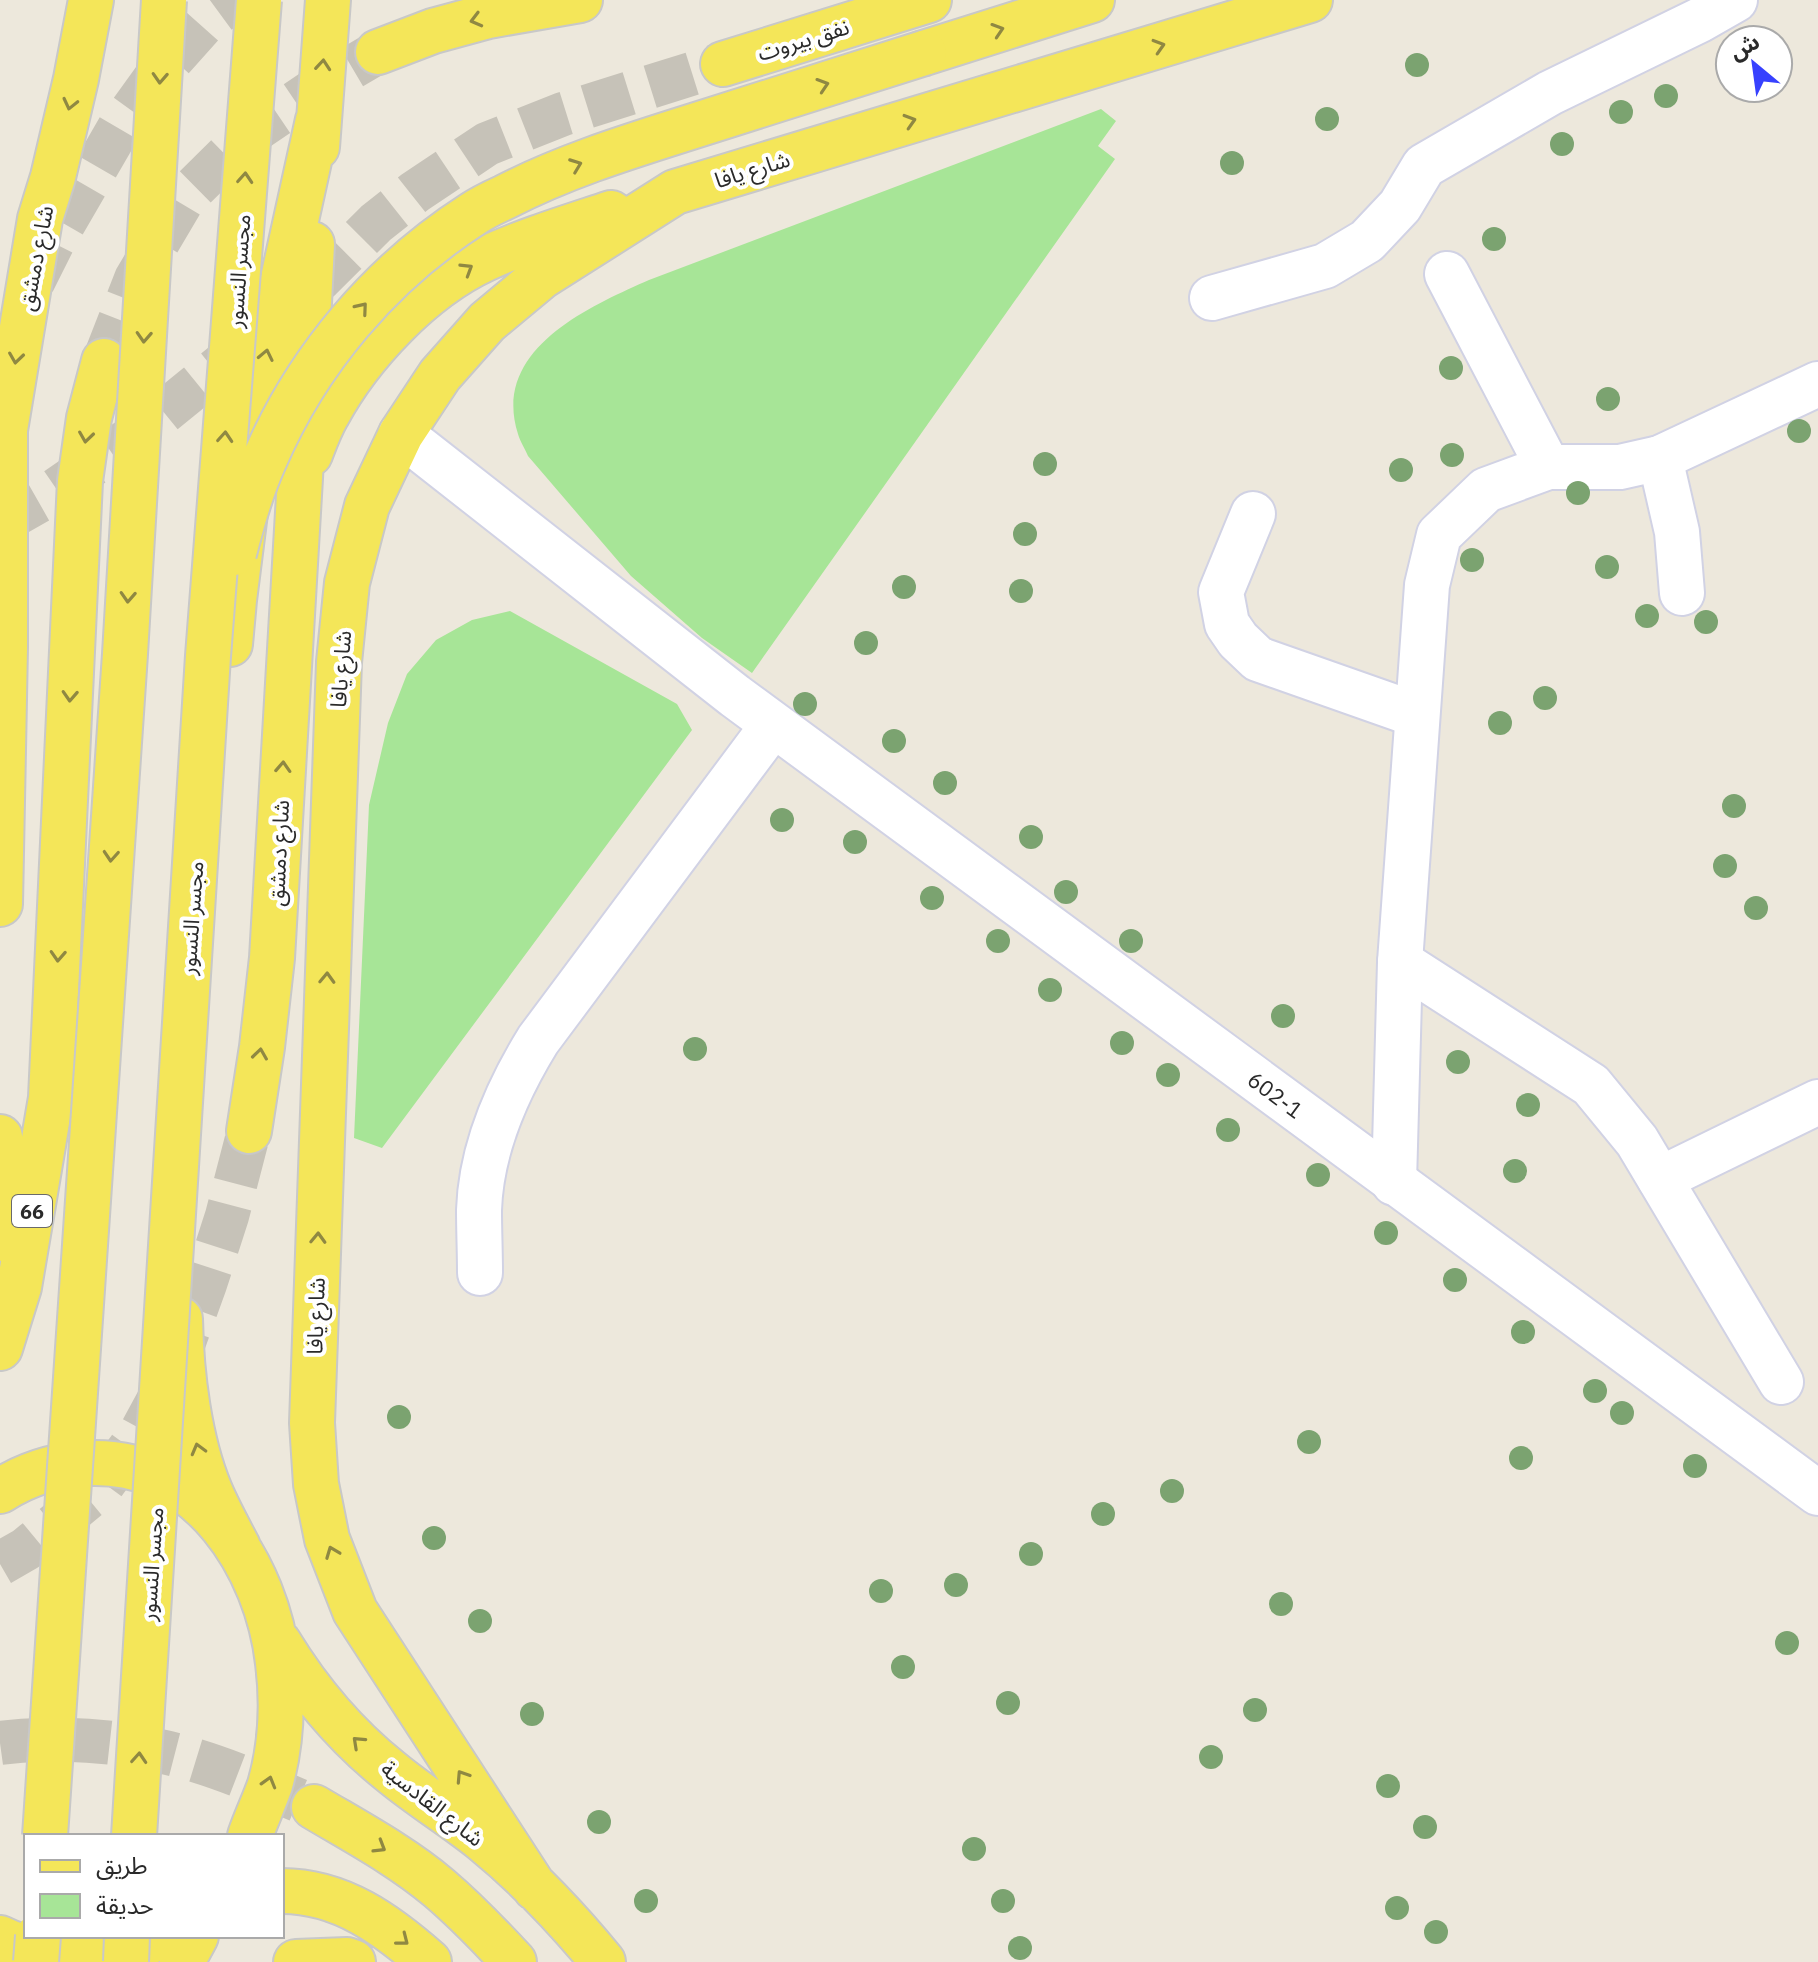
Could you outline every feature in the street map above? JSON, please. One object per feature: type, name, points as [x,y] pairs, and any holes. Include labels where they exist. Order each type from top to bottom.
[{"type":"main road","name":"شارع دمشق","points":[[0,904],[5,430],[40,219],[73,93],[91,0]]},
{"type":"main road","points":[[45,1834],[125,654],[164,0]]},
{"type":"main road","name":"مجسر النسور","points":[[134,1834],[208,656],[259,0]]},
{"type":"main road","points":[[251,1834],[270,1784],[280,1725],[280,1680],[274,1635],[261,1592],[208,1487],[187,1403],[179,1322],[234,600],[263,370],[318,120],[328,0]]},
{"type":"main road","points":[[378,52],[433,31],[488,16],[580,0]]},
{"type":"main road","name":"نفق بيروت","points":[[723,64],[929,0]]},
{"type":"main road","points":[[208,656],[242,523],[264,461],[293,402],[329,347],[372,296],[421,252],[474,213],[538,180],[603,155],[1092,0]]},
{"type":"main road","name":"شارع يافا","points":[[535,1888],[355,1611],[327,1539],[316,1484],[312,1407],[339,662],[347,583],[367,506],[401,434],[440,375],[487,322],[541,277],[675,192],[1310,0]]},
{"type":"main road","name":"شارع دمشق","points":[[249,1131],[272,958],[318,120]]},
{"type":"main road","points":[[300,478],[326,416],[356,369],[392,327],[434,290],[482,260],[533,238],[675,192]]},
{"type":"main road","points":[[0,293],[40,219]]},
{"type":"main road","points":[[5,1222],[29,1174],[52,1078],[80,481],[89,418],[104,361]]},
{"type":"main road","name":"66","points":[[4,1335],[19,1287],[52,1078]]},
{"type":"main road","points":[[0,1137],[5,1222],[13,1271],[4,1335]]},
{"type":"main road","points":[[0,1474],[76,1463],[133,1467],[185,1491],[207,1509],[238,1547]]},
{"type":"main road","points":[[0,1491],[48,1469],[76,1463]]},
{"type":"main road","name":"شارع القادسية","points":[[274,1635],[325,1709],[356,1741],[389,1770],[482,1840],[535,1888],[603,1962]]},
{"type":"main road","points":[[314,1807],[437,1886],[514,1962]]},
{"type":"main road","points":[[284,1891],[331,1898],[362,1911],[402,1938],[429,1962]]},
{"type":"main road","points":[[126,1962],[127,1938]]},
{"type":"main road","points":[[17,1944],[39,1954],[67,1959],[96,1958],[124,1953],[158,1938]]},
{"type":"main road","points":[[182,1962],[195,1938]]},
{"type":"main road","points":[[296,1962],[353,1962]]},
{"type":"lane","points":[[1212,298],[1325,266],[1367,241],[1400,206],[1424,166],[1550,93],[1735,0]]},
{"type":"lane","points":[[1447,274],[1548,467]]},
{"type":"lane","points":[[1394,1183],[1400,962],[1417,715],[1427,585],[1439,535],[1486,490],[1548,467],[1620,467],[1660,458],[1818,384]]},
{"type":"lane","name":"602-1","points":[[401,434],[773,725],[1818,1493]]},
{"type":"lane","points":[[1660,458],[1677,532],[1682,593]]},
{"type":"lane","points":[[1253,514],[1221,592],[1227,624],[1238,640],[1258,659],[1417,715]]},
{"type":"lane","points":[[480,1273],[479,1209],[483,1173],[503,1104],[519,1071],[538,1040],[773,725]]},
{"type":"lane","points":[[1400,962],[1591,1085],[1637,1141],[1781,1382]]},
{"type":"lane","points":[[1660,1179],[1818,1102]]},
{"type":"green space","points":[[1101,109],[1116,121],[1098,146],[1115,159],[752,673],[702,638],[631,576],[528,456],[518,434],[513,404],[518,378],[532,355],[574,318],[649,280]]},
{"type":"green space","points":[[510,611],[677,704],[692,730],[382,1148],[354,1138],[369,805],[388,723],[407,674],[436,640],[472,620]]},
{"type":"tunnel","points":[[33,282],[119,128],[156,77],[205,22],[235,0]]},
{"type":"tunnel","points":[[104,361],[136,279],[184,198],[248,135],[378,52]]},
{"type":"tunnel","points":[[0,523],[44,498],[137,434],[244,347],[321,278],[376,223],[415,192],[487,144],[563,114],[723,64]]},
{"type":"tunnel","points":[[0,1564],[26,1549],[101,1487],[140,1434],[172,1375],[205,1284],[249,1131]]},
{"type":"tunnel","points":[[0,1743],[61,1740],[145,1748],[221,1769],[314,1807]]}]
